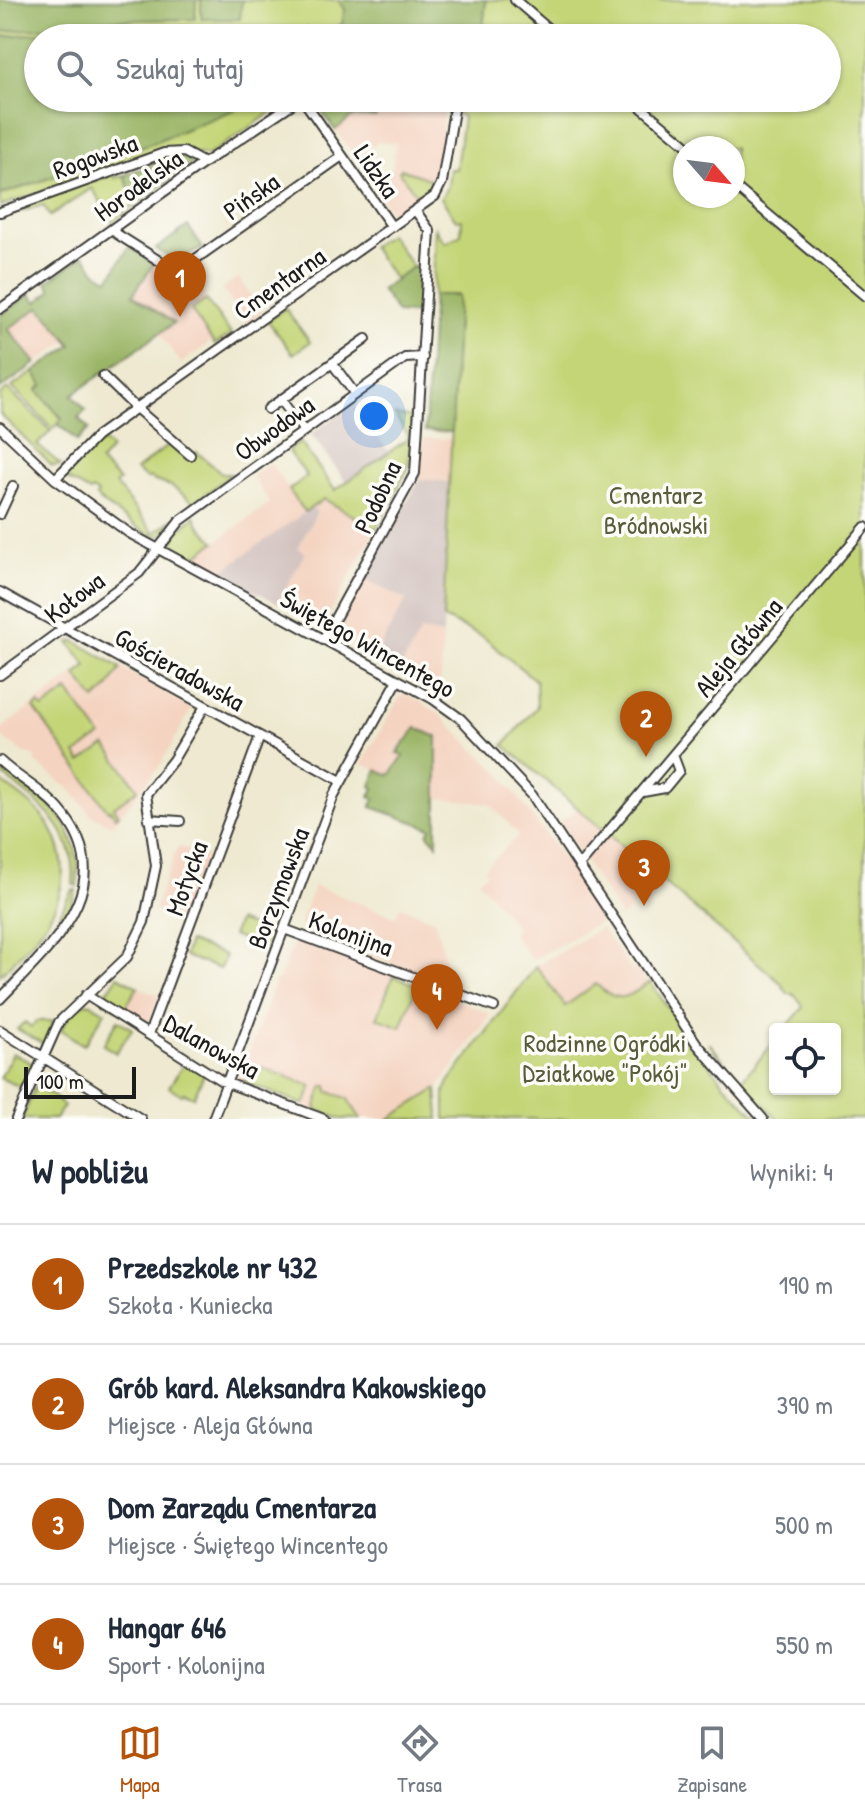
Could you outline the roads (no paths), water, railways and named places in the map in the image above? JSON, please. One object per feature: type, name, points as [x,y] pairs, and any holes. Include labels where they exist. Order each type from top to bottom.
[{"type":"street","points":[[515,0],[543,24]]},
{"type":"street","name":"Horodelska","points":[[0,309],[281,112]]},
{"type":"street","name":"Lidzka","points":[[312,112],[392,227]]},
{"type":"street","name":"Cmentarna","points":[[55,479],[97,436],[440,190],[454,112]]},
{"type":"street","points":[[647,112],[676,136]]},
{"type":"street","name":"Rogowska","points":[[0,212],[164,153],[184,152],[204,163]]},
{"type":"street","name":"Pińska","points":[[113,228],[117,234],[172,269],[184,268],[342,156]]},
{"type":"street","points":[[745,195],[865,296]]},
{"type":"street","name":"Podobna","points":[[323,640],[415,473],[430,231],[415,210]]},
{"type":"street","points":[[268,409],[366,339]]},
{"type":"street","name":"Obwodowa","points":[[159,550],[180,521],[405,358],[423,357]]},
{"type":"street","points":[[332,363],[355,394]]},
{"type":"street","points":[[103,376],[190,455]]},
{"type":"street","points":[[281,400],[304,431]]},
{"type":"street","name":"Świętego Wincentego","points":[[0,427],[55,479],[94,510],[159,550],[453,713],[543,810],[697,1044],[763,1119]]},
{"type":"street","points":[[0,514],[13,486]]},
{"type":"street","name":"Aleja Główna","points":[[579,866],[865,527]]},
{"type":"street","name":"Kołowa","points":[[3,674],[139,573],[159,550]]},
{"type":"street","name":"Gościeradowska","points":[[0,592],[341,781]]},
{"type":"street","name":"Borzymowska","points":[[213,1119],[341,781],[398,680]]},
{"type":"street","points":[[16,1119],[59,1022],[127,957],[144,922],[156,866],[145,800],[148,788],[173,760],[205,706]]},
{"type":"street","name":"Motycka","points":[[149,1034],[260,736]]},
{"type":"street","points":[[642,792],[665,788],[679,771],[673,755]]},
{"type":"street","points":[[0,758],[53,803],[73,830],[83,853],[84,882],[78,906],[69,923],[0,999]]},
{"type":"street","points":[[148,819],[180,821]]},
{"type":"street","name":"Kolonijna","points":[[284,929],[494,1007]]},
{"type":"street","name":"Dalanowska","points":[[86,995],[226,1082],[324,1119]]},
{"type":"street","points":[[0,1030],[141,1119]]},
{"type":"place","name":"Przedszkole nr 432","points":[[180,317]]},
{"type":"place","name":"Grób kard. Aleksandra Kakowskiego","points":[[646,757]]},
{"type":"place","name":"Dom Zarządu Cmentarza","points":[[644,906]]},
{"type":"place","name":"Hangar 646","points":[[437,1030]]},
{"type":"park label","name":"Cmentarz Bródnowski","points":[[656,509]]},
{"type":"park label","name":"Rodzinne Ogródki Działkowe \"Pokój\"","points":[[605,1057]]}]
